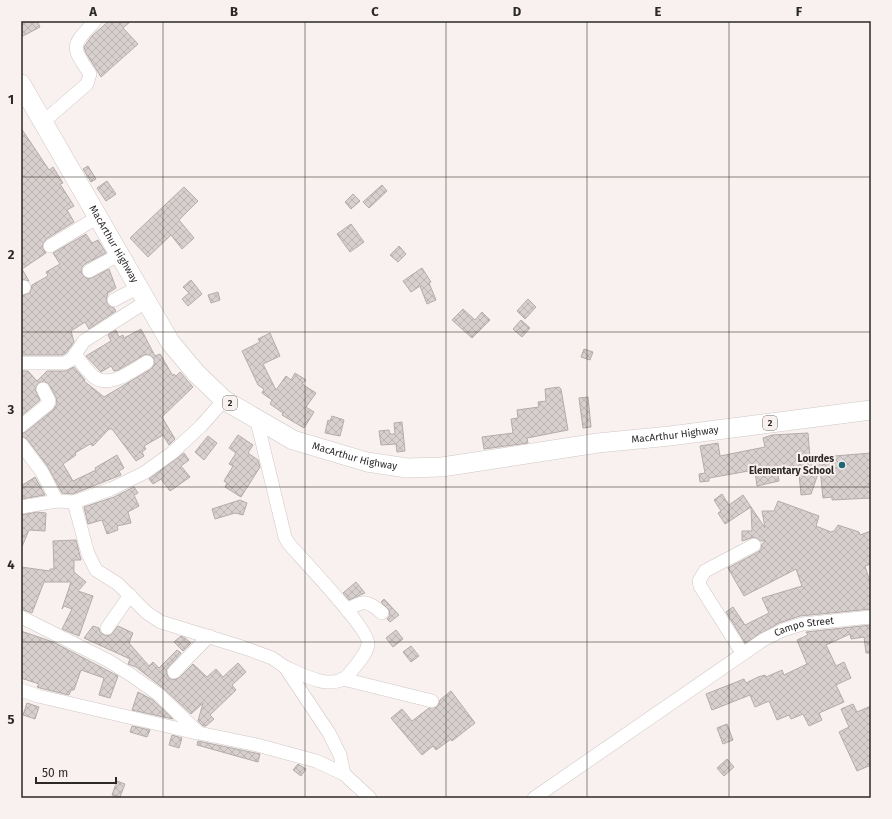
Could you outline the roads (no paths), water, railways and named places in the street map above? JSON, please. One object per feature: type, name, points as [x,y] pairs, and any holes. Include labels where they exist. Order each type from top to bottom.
[{"type":"highway","name":"MacArthur Highway","points":[[23,91],[43,122],[170,342],[196,373],[224,400],[257,421],[293,440],[367,462],[407,468],[442,467],[598,443],[670,436],[871,410]]},
{"type":"street","points":[[43,122],[87,84],[90,74],[76,53],[76,42],[95,21]]},
{"type":"street","points":[[50,246],[98,217]]},
{"type":"street","points":[[89,271],[120,254]]},
{"type":"street","points":[[114,300],[143,294]]},
{"type":"street","points":[[21,363],[65,362],[72,359],[84,341],[143,294]]},
{"type":"street","points":[[75,354],[93,376],[102,382],[115,380],[148,362]]},
{"type":"street","points":[[21,426],[48,404],[49,401],[43,389]]},
{"type":"street","points":[[21,507],[57,501],[74,502],[111,489],[144,473],[167,457],[201,426],[224,400]]},
{"type":"street","points":[[74,502],[88,554],[96,570],[118,584],[147,613],[161,622],[209,636],[272,658],[285,667],[321,682],[333,682],[343,679],[349,674],[366,651],[368,637],[348,610],[289,544],[285,537],[257,421]]},
{"type":"street","points":[[21,444],[42,472],[57,501]]},
{"type":"street","points":[[743,654],[700,586],[699,581],[705,571],[754,546]]},
{"type":"street","points":[[107,628],[130,595]]},
{"type":"street","points":[[348,610],[359,603],[366,602],[372,604],[382,613]]},
{"type":"street","points":[[21,617],[109,662],[131,675],[158,694],[199,733]]},
{"type":"street","name":"Campo Street","points":[[534,798],[763,640],[783,630],[802,624],[871,617]]},
{"type":"street","points":[[174,672],[209,636]]},
{"type":"street","points":[[285,667],[329,733],[340,755],[344,774]]},
{"type":"street","points":[[343,679],[432,701]]},
{"type":"street","points":[[21,690],[38,696],[257,745],[316,761],[344,774],[370,798]]},
{"type":"place","name":"Lourdes Elementary School","points":[[842,465]]}]
